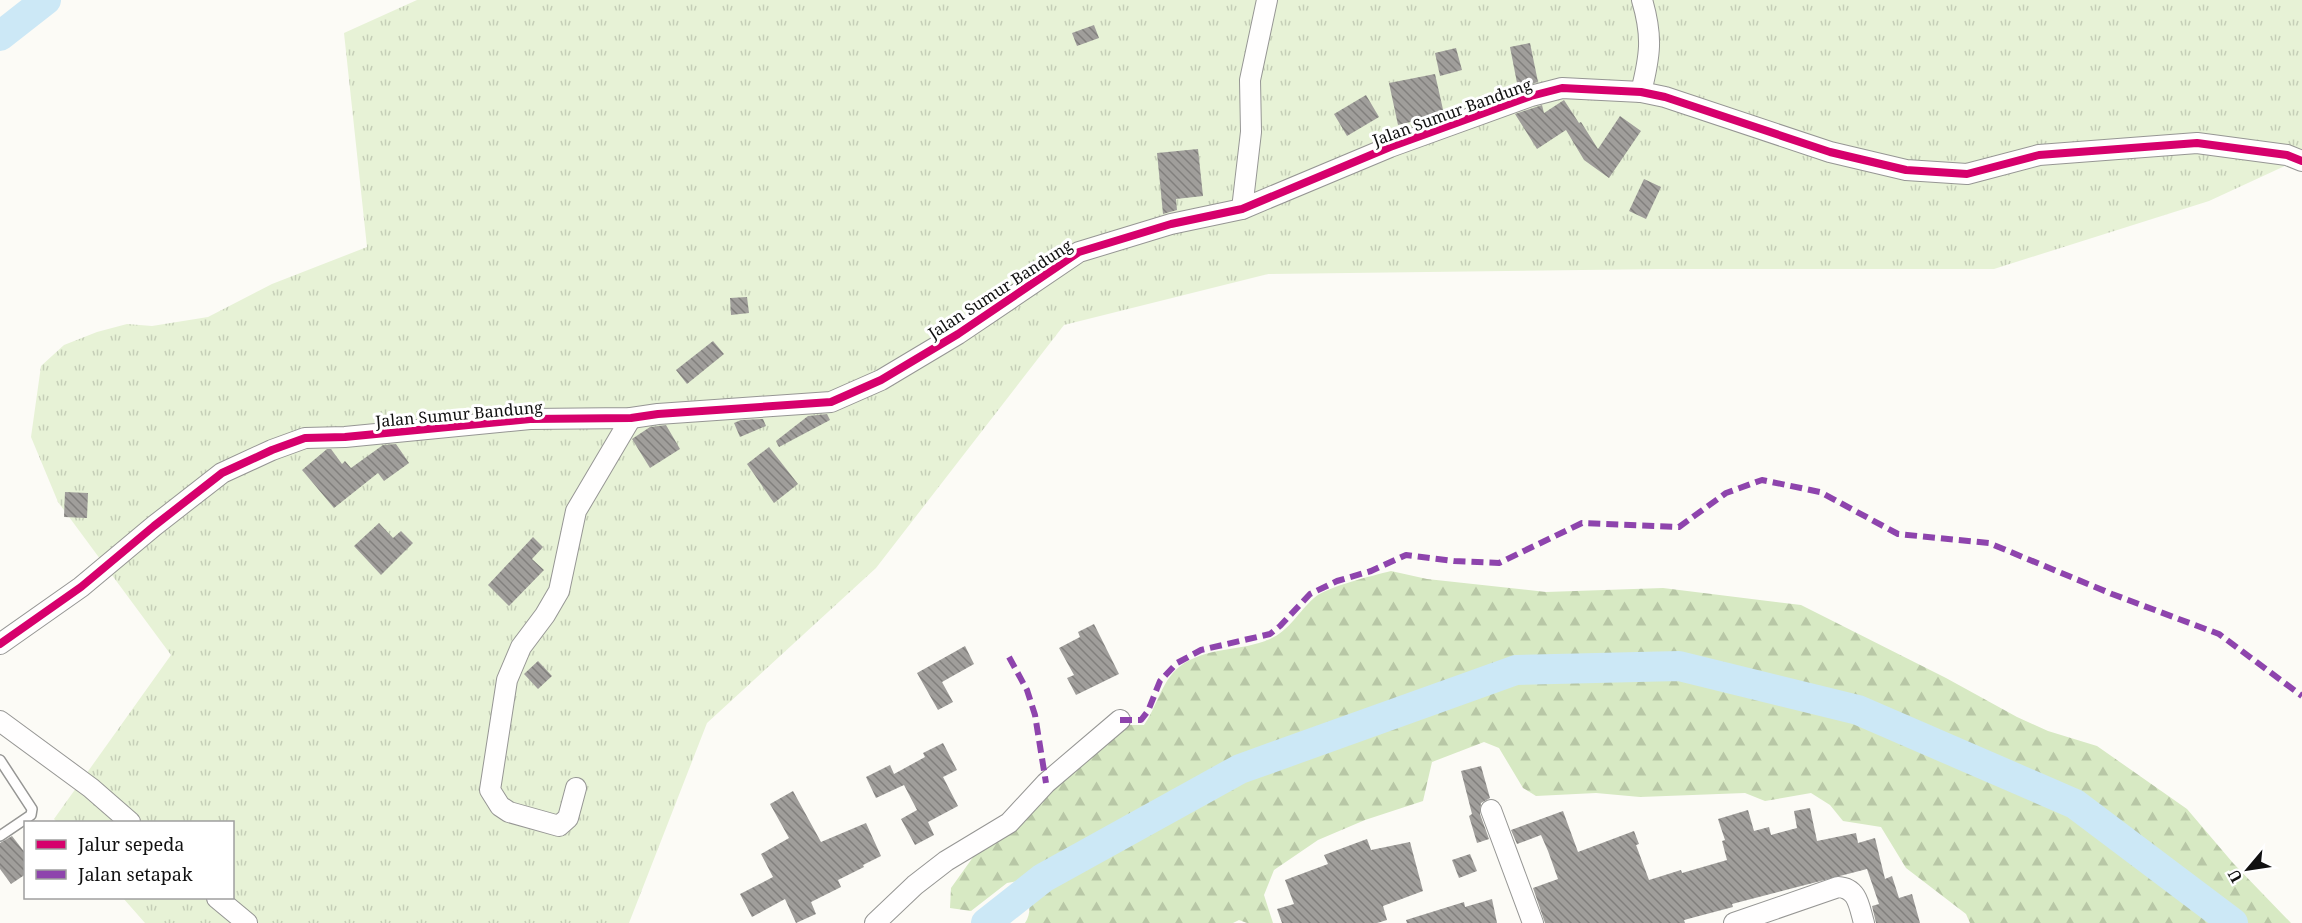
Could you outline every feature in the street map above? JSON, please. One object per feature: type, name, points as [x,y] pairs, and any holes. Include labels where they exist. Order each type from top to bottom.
[{"type":"street","points":[[1242,209],[1251,132],[1250,80],[1267,0]]},
{"type":"street","points":[[1641,92],[1650,56],[1649,22],[1642,0]]},
{"type":"street","name":"Jalan Sumur Bandung","points":[[0,644],[81,587],[222,473],[305,438],[380,434],[530,419],[631,418],[658,414],[831,402],[881,380],[948,340],[1079,252],[1171,224],[1242,209],[1390,147],[1531,96],[1562,88],[1641,92],[1665,97],[1830,152],[1906,170],[1966,174],[2039,155],[2197,143],[2287,155],[2302,161]]},
{"type":"street","points":[[576,788],[568,818],[558,826],[510,812],[500,806],[490,790],[507,680],[521,647],[545,615],[559,591],[576,511],[631,418]]},
{"type":"street","points":[[874,923],[915,885],[946,861],[1009,823],[1046,783],[1120,720]]},
{"type":"street","points":[[0,721],[91,788],[129,821]]},
{"type":"street","points":[[1491,810],[1533,923]]},
{"type":"street","points":[[1734,923],[1838,887],[1847,888],[1853,892],[1864,923]]},
{"type":"street","points":[[219,899],[247,923]]},
{"type":"lane","points":[[0,760],[32,809],[31,815],[0,836]]},
{"type":"green space","points":[[417,0],[2302,0],[2302,158],[2209,201],[1994,269],[1660,269],[1268,274],[1064,325],[876,568],[707,723],[629,923],[145,923],[124,899],[234,899],[234,821],[56,821],[54,819],[171,655],[58,502],[31,437],[41,366],[64,345],[97,332],[127,324],[152,326],[208,317],[272,284],[367,247],[344,33]]},
{"type":"green space","points":[[1391,571],[1427,579],[1546,592],[1663,588],[1801,605],[1946,678],[2017,717],[2048,731],[2097,746],[2187,809],[2233,863],[2291,923],[1970,923],[1966,914],[1906,868],[1881,827],[1843,821],[1830,805],[1811,793],[1765,801],[1745,793],[1640,797],[1596,793],[1536,796],[1523,788],[1499,748],[1484,742],[1432,762],[1423,801],[1365,820],[1318,840],[1274,870],[1264,895],[1273,923],[1247,923],[1239,920],[1233,923],[1025,923],[1029,907],[1023,880],[1007,883],[971,911],[950,908],[951,888],[976,853],[1122,725],[1144,725],[1163,687],[1179,667],[1189,660],[1212,652],[1247,646],[1270,639],[1283,631],[1314,598],[1329,589]]},
{"type":"building","points":[[1094,25],[1099,38],[1077,46],[1072,33]]},
{"type":"building","points":[[1530,43],[1538,82],[1518,88],[1510,47]]},
{"type":"building","points":[[1456,48],[1462,70],[1440,76],[1435,53]]},
{"type":"building","points":[[1435,74],[1444,114],[1398,125],[1389,83]]},
{"type":"building","points":[[1366,95],[1379,117],[1347,136],[1334,114]]},
{"type":"building","points":[[1564,100],[1598,149],[1620,116],[1641,131],[1609,178],[1584,160],[1566,130],[1537,149],[1515,114],[1542,105],[1544,113]]},
{"type":"building","points":[[1198,149],[1203,196],[1176,199],[1177,210],[1163,214],[1157,153]]},
{"type":"building","points":[[1644,179],[1661,187],[1646,219],[1629,211]]},
{"type":"building","points":[[747,297],[749,313],[731,315],[730,298]]},
{"type":"building","points":[[713,341],[724,354],[687,384],[676,370]]},
{"type":"building","points":[[827,414],[830,420],[779,447],[776,441],[808,416]]},
{"type":"building","points":[[763,419],[766,426],[740,437],[734,423],[741,420]]},
{"type":"building","points":[[666,425],[680,449],[650,468],[632,439],[650,427]]},
{"type":"building","points":[[396,444],[409,463],[384,481],[378,473],[334,508],[302,470],[327,449],[331,449],[342,464],[345,461],[351,468],[383,445]]},
{"type":"building","points":[[769,447],[798,484],[774,503],[747,464]]},
{"type":"building","points":[[65,492],[88,493],[87,518],[64,517]]},
{"type":"building","points":[[379,523],[393,538],[401,531],[413,543],[381,575],[354,546]]},
{"type":"building","points":[[533,537],[543,547],[532,559],[544,570],[509,606],[488,585]]},
{"type":"building","points":[[1094,624],[1119,674],[1076,695],[1067,678],[1074,675],[1059,648],[1080,637],[1078,632]]},
{"type":"building","points":[[965,646],[974,664],[942,682],[953,702],[938,710],[917,673]]},
{"type":"building","points":[[538,661],[552,676],[538,689],[524,674]]},
{"type":"building","points":[[943,743],[957,770],[943,777],[958,806],[928,822],[934,835],[915,845],[901,819],[917,810],[904,785],[876,798],[866,777],[890,765],[894,774],[925,757],[923,753]]},
{"type":"building","points":[[1481,766],[1490,798],[1481,803],[1480,814],[1489,839],[1477,843],[1469,816],[1472,814],[1461,771]]},
{"type":"building","points":[[793,791],[821,842],[866,823],[881,856],[838,880],[841,887],[811,902],[816,914],[796,923],[785,899],[752,917],[740,894],[773,877],[761,854],[789,838],[770,804]]},
{"type":"building","points":[[1810,808],[1817,841],[1856,833],[1858,843],[1875,838],[1885,879],[1892,876],[1899,898],[1912,894],[1920,923],[1876,923],[1872,906],[1879,904],[1867,869],[1732,904],[1733,907],[1684,920],[1685,923],[1545,923],[1533,888],[1558,879],[1548,851],[1541,835],[1517,844],[1511,830],[1563,811],[1578,852],[1634,831],[1639,844],[1636,845],[1649,880],[1727,860],[1722,841],[1725,840],[1718,819],[1748,810],[1754,831],[1769,827],[1771,835],[1797,828],[1794,811]]},
{"type":"building","points":[[12,836],[24,851],[24,875],[11,884],[0,869],[0,843]]},
{"type":"building","points":[[1367,839],[1371,850],[1410,842],[1423,891],[1383,906],[1387,920],[1377,923],[1282,923],[1277,909],[1294,904],[1285,880],[1328,864],[1324,855]]},
{"type":"building","points":[[1470,854],[1477,871],[1459,878],[1452,860]]},
{"type":"building","points":[[1492,899],[1497,923],[1407,923],[1406,920],[1464,902],[1465,907]]},
{"type":"waterway","points":[[0,36],[46,0]]},
{"type":"waterway","points":[[986,923],[1043,878],[1240,769],[1516,670],[1679,666],[1858,710],[2075,804],[2233,923]]},
{"type":"marked path","points":[[1120,720],[1141,720],[1148,711],[1160,681],[1177,663],[1201,650],[1270,634],[1310,594],[1337,581],[1371,571],[1406,555],[1454,561],[1499,563],[1582,523],[1679,527],[1726,493],[1762,480],[1820,492],[1898,534],[1989,543],[2112,594],[2219,634],[2302,696]]},
{"type":"marked path","points":[[1009,657],[1027,690],[1035,715],[1046,783]]},
{"type":"cycle path","points":[[0,644],[81,587],[222,473],[305,438],[345,437],[530,419],[631,418],[658,414],[831,402],[881,380],[958,334],[1079,252],[1171,224],[1242,209],[1390,147],[1531,96],[1562,88],[1641,92],[1665,97],[1830,152],[1906,170],[1967,174],[2039,155],[2197,143],[2287,155],[2302,161]]}]
